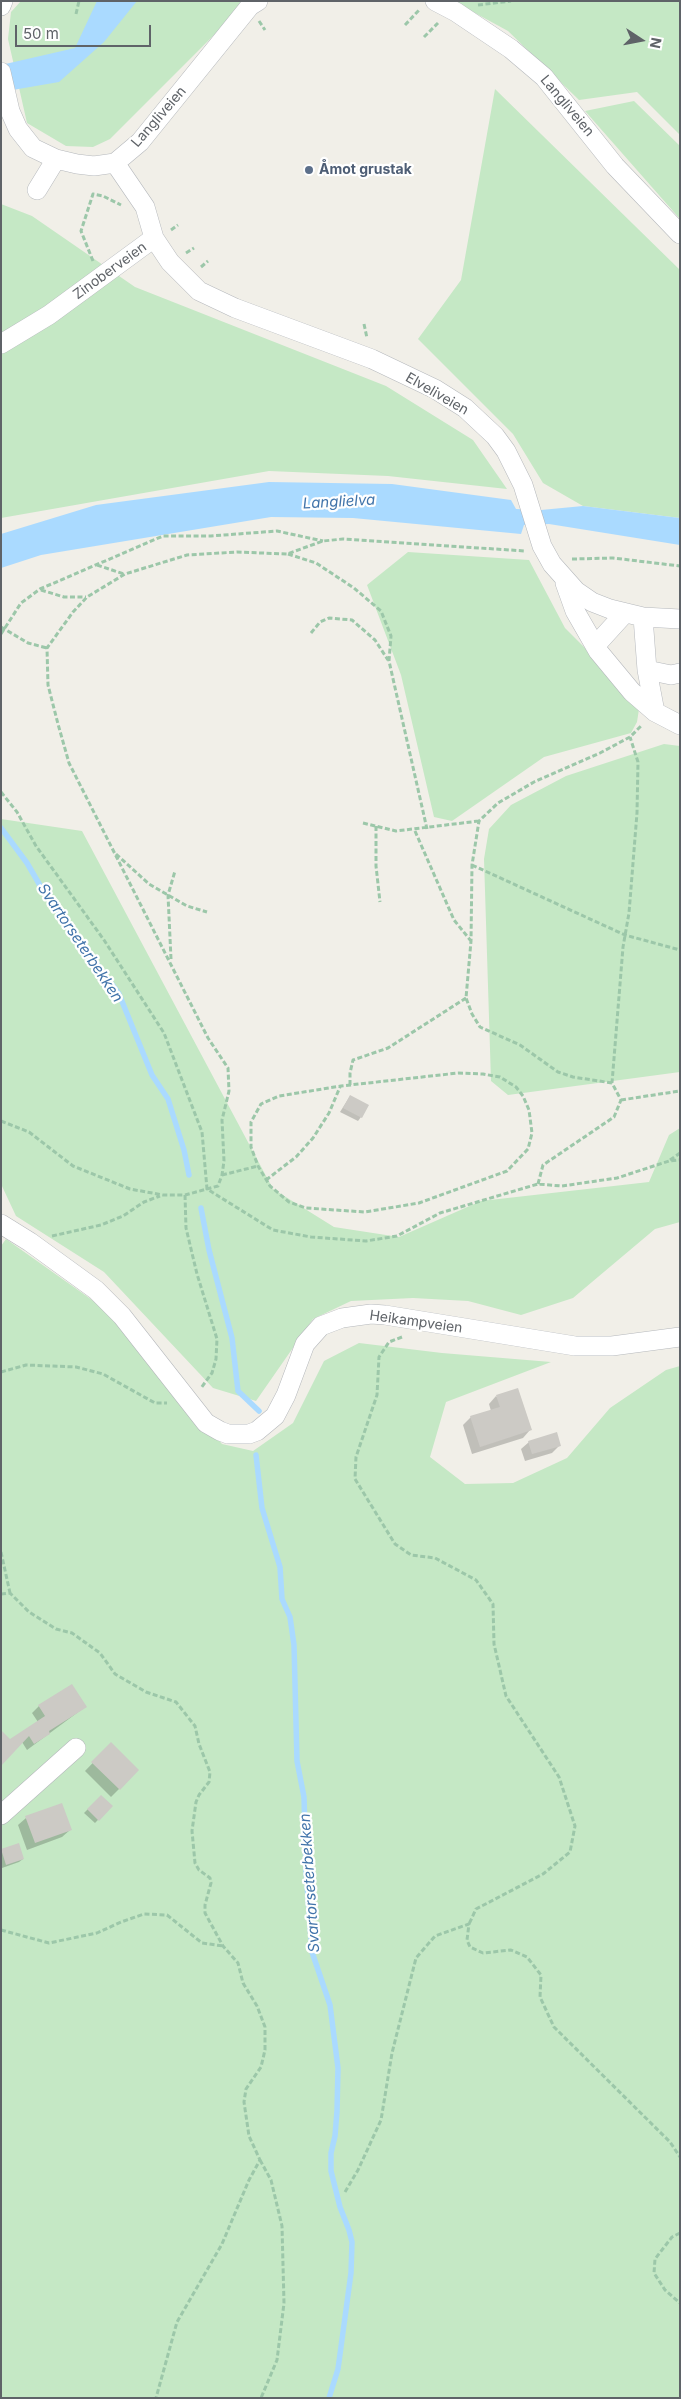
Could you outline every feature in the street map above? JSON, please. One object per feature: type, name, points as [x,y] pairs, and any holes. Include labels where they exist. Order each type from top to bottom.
[{"type":"street","points":[[1,6],[3,1]]},
{"type":"street","name":"Langliveien","points":[[115,163],[140,142],[156,133],[250,6],[258,1]]},
{"type":"street","name":"Langliveien","points":[[428,4],[456,12],[512,50],[544,77],[615,166],[680,234]]},
{"type":"street","points":[[1,72],[10,111],[26,142],[33,148],[56,159],[94,166],[115,163]]},
{"type":"street","points":[[37,190],[56,159]]},
{"type":"street","name":"Zinoberveien","points":[[1,344],[49,315],[154,238],[145,207],[115,163]]},
{"type":"street","name":"Elveliveien","points":[[154,238],[170,262],[187,281],[218,301],[372,359],[435,390],[465,408],[495,436],[517,470],[540,538],[552,564],[563,579],[592,602],[634,615],[680,620]]},
{"type":"street","points":[[563,579],[575,611],[595,646],[632,692],[655,712],[680,725]]},
{"type":"street","points":[[595,646],[634,615],[655,712]]},
{"type":"street","points":[[647,670],[671,675],[680,673]]},
{"type":"street","name":"Heikampveien","points":[[1,1224],[30,1242],[96,1290],[116,1309],[185,1398],[212,1428],[228,1434],[249,1434],[266,1425],[281,1407],[305,1344],[321,1326],[342,1318],[371,1314],[575,1346],[612,1346],[680,1337]]},
{"type":"street","points":[[1,1815],[76,1748]]},
{"type":"path","points":[[76,14],[79,1]]},
{"type":"path","points":[[456,12],[478,5],[511,1]]},
{"type":"path","points":[[405,25],[428,4]]},
{"type":"path","points":[[98,280],[87,243],[81,231],[93,194],[103,196],[123,205],[125,213]]},
{"type":"path","points":[[1,634],[3,628],[21,603],[40,589],[164,536],[211,536],[277,531],[323,541],[369,539],[524,552],[540,538]]},
{"type":"path","points":[[287,554],[323,541]]},
{"type":"path","points":[[1,1121],[29,1132],[55,1154],[73,1166],[96,1177],[130,1189],[163,1195],[185,1195],[218,1186],[222,1175],[224,1161],[222,1120],[229,1091],[228,1068],[208,1038],[69,762],[48,685],[47,648],[73,612],[87,597],[125,574],[187,555],[236,552],[287,554],[316,563],[354,588],[381,611],[391,636],[389,660],[427,829]]},
{"type":"path","points":[[552,564],[568,560],[604,558],[680,566]]},
{"type":"path","points":[[96,565],[125,574]]},
{"type":"path","points":[[40,589],[64,597],[87,597]]},
{"type":"path","points":[[311,633],[320,622],[329,618],[352,620],[375,640],[389,660]]},
{"type":"path","points":[[3,628],[28,643],[47,648]]},
{"type":"path","points":[[363,823],[396,831],[415,831],[479,821],[514,792],[630,737],[655,712]]},
{"type":"path","points":[[538,1184],[543,1166],[614,1117],[621,1100],[612,1082],[625,935],[630,905],[637,813],[638,762],[630,737]]},
{"type":"path","points":[[1,792],[18,812],[36,846],[104,940],[164,1033],[202,1132],[207,1189]]},
{"type":"path","points":[[479,821],[472,865],[471,941],[466,998],[472,1014],[480,1027],[520,1045],[551,1068],[573,1077],[612,1082]]},
{"type":"path","points":[[376,826],[376,866],[380,902]]},
{"type":"path","points":[[415,831],[454,920],[471,941]]},
{"type":"path","points":[[114,852],[149,884],[187,906],[206,912]]},
{"type":"path","points":[[472,865],[625,935],[680,950]]},
{"type":"path","points":[[171,962],[168,895],[175,871]]},
{"type":"path","points":[[350,1085],[350,1072],[353,1060],[388,1048],[466,998]]},
{"type":"path","points":[[458,1073],[500,1077],[516,1087],[530,1110],[533,1126],[528,1149],[507,1171],[419,1204],[365,1212],[306,1208],[289,1202],[266,1180],[258,1166],[251,1147],[251,1122],[261,1104],[279,1096],[341,1086],[441,1077],[458,1073]]},
{"type":"path","points":[[266,1180],[296,1157],[312,1138],[329,1113],[341,1086]]},
{"type":"path","points":[[621,1100],[680,1090]]},
{"type":"path","points":[[207,1189],[273,1230],[311,1237],[366,1241],[397,1236],[440,1213],[538,1184],[562,1186],[617,1178],[668,1161],[680,1154]]},
{"type":"path","points":[[668,1161],[680,1160]]},
{"type":"path","points":[[222,1175],[258,1166]]},
{"type":"path","points":[[30,1242],[101,1225],[123,1216],[144,1202],[163,1195]]},
{"type":"path","points":[[1,1372],[26,1365],[76,1367],[103,1374],[156,1403],[176,1404],[204,1386],[212,1373],[216,1359],[217,1339],[197,1274],[186,1228],[185,1195]]},
{"type":"path","points":[[433,1324],[389,1342],[379,1357],[376,1395],[356,1457],[355,1479],[395,1544],[411,1555],[436,1558],[476,1580],[493,1604],[494,1644],[506,1696],[559,1778],[575,1826],[570,1852],[543,1874],[476,1909],[469,1924],[467,1940],[470,1947],[483,1953],[511,1950],[527,1957],[541,1975],[540,1997],[554,2028],[670,2142],[680,2157]]},
{"type":"path","points":[[1,1552],[10,1593],[29,1612],[56,1629],[72,1633],[100,1653],[115,1674],[146,1692],[176,1702],[195,1726],[199,1744],[210,1772],[209,1782],[196,1802],[192,1831],[192,1849],[199,1870],[210,1878],[211,1883],[205,1912],[223,1946],[238,1963],[243,1983],[257,2006],[266,2027],[265,2050],[261,2067],[246,2089],[244,2102],[249,2136],[271,2180],[282,2226],[284,2303],[277,2360],[261,2398]]},
{"type":"path","points":[[1,1594],[10,1593]]},
{"type":"path","points":[[1,1930],[49,1943],[97,1933],[120,1922],[144,1914],[167,1915],[202,1943],[223,1946]]},
{"type":"path","points":[[345,2192],[358,2170],[381,2120],[392,2053],[416,1958],[435,1936],[469,1924]]},
{"type":"path","points":[[156,2398],[177,2322],[222,2244],[260,2160]]},
{"type":"path","points":[[680,2233],[672,2237],[655,2259],[654,2273],[665,2290],[680,2303]]},
{"type":"green space","points":[[21,1],[248,1],[110,139],[93,147],[66,146],[27,123],[8,39],[11,12]]},
{"type":"green space","points":[[453,1],[680,1],[680,135],[637,92],[579,100],[508,31]]},
{"type":"green space","points":[[495,89],[680,270],[680,518],[583,506],[543,483],[513,434],[418,339],[461,280]]},
{"type":"green space","points":[[634,101],[680,146],[680,219],[585,111]]},
{"type":"green space","points":[[1,204],[32,216],[135,287],[386,386],[473,440],[507,489],[388,476],[269,471],[1,518]]},
{"type":"green space","points":[[408,552],[529,560],[565,628],[629,692],[639,709],[637,722],[631,733],[544,757],[452,821],[434,817],[401,675],[367,585]]},
{"type":"green space","points":[[664,744],[680,746],[680,1072],[508,1095],[491,1081],[484,859],[489,829],[511,805],[566,776]]},
{"type":"green space","points":[[1,819],[82,831],[273,1189],[334,1227],[399,1237],[481,1201],[649,1182],[669,1135],[680,1128],[680,1222],[655,1229],[573,1298],[521,1315],[468,1301],[413,1298],[351,1301],[313,1319],[256,1401],[213,1388],[104,1272],[16,1216],[1,1184]]},
{"type":"green space","points":[[6,1239],[109,1312],[222,1444],[253,1451],[293,1423],[324,1361],[359,1343],[442,1353],[551,1362],[446,1402],[430,1457],[465,1484],[513,1483],[567,1458],[610,1408],[666,1370],[680,1366],[680,2398],[1,2398],[1,1246]]},
{"type":"water","points":[[97,1],[137,1],[104,42],[59,82],[1,92],[1,65],[75,48]]},
{"type":"water","name":"Langlielva","points":[[269,482],[392,484],[511,500],[516,509],[541,510],[583,506],[680,518],[680,545],[549,524],[524,525],[521,534],[353,518],[271,517],[41,555],[1,568],[1,534],[96,505]]},
{"type":"building","points":[[350,1095],[369,1105],[362,1118],[343,1108]]},
{"type":"building","points":[[518,1388],[532,1430],[480,1447],[470,1416],[500,1407],[496,1395]]},
{"type":"building","points":[[557,1432],[561,1446],[532,1454],[528,1441]]},
{"type":"building","points":[[72,1684],[87,1707],[49,1731],[50,1734],[34,1744],[29,1736],[1,1766],[1,1730],[10,1739],[45,1716],[38,1705]]},
{"type":"building","points":[[111,1742],[139,1770],[120,1790],[91,1762]]},
{"type":"building","points":[[101,1795],[113,1806],[99,1821],[87,1809]]},
{"type":"building","points":[[62,1803],[72,1830],[35,1843],[25,1816]]},
{"type":"building","points":[[19,1843],[24,1859],[6,1865],[1,1849]]},
{"type":"waterway","name":"Svartorseterbekken","points":[[1,828],[27,863],[45,894],[119,994],[152,1075],[168,1099],[184,1150],[189,1175]]},
{"type":"waterway","name":"Svartorseterbekken","points":[[201,1208],[209,1250],[232,1338],[238,1391],[259,1411]]},
{"type":"waterway","name":"Svartorseterbekken","points":[[256,1455],[262,1508],[280,1567],[282,1599],[290,1617],[294,1645],[297,1761],[304,1797],[306,1871],[312,1952],[330,2005],[338,2068],[337,2111],[335,2136],[331,2153],[331,2171],[340,2207],[352,2242],[351,2273],[338,2369],[329,2398]]},
{"type":"place","name":"Åmot grustak","points":[[309,170]]}]
